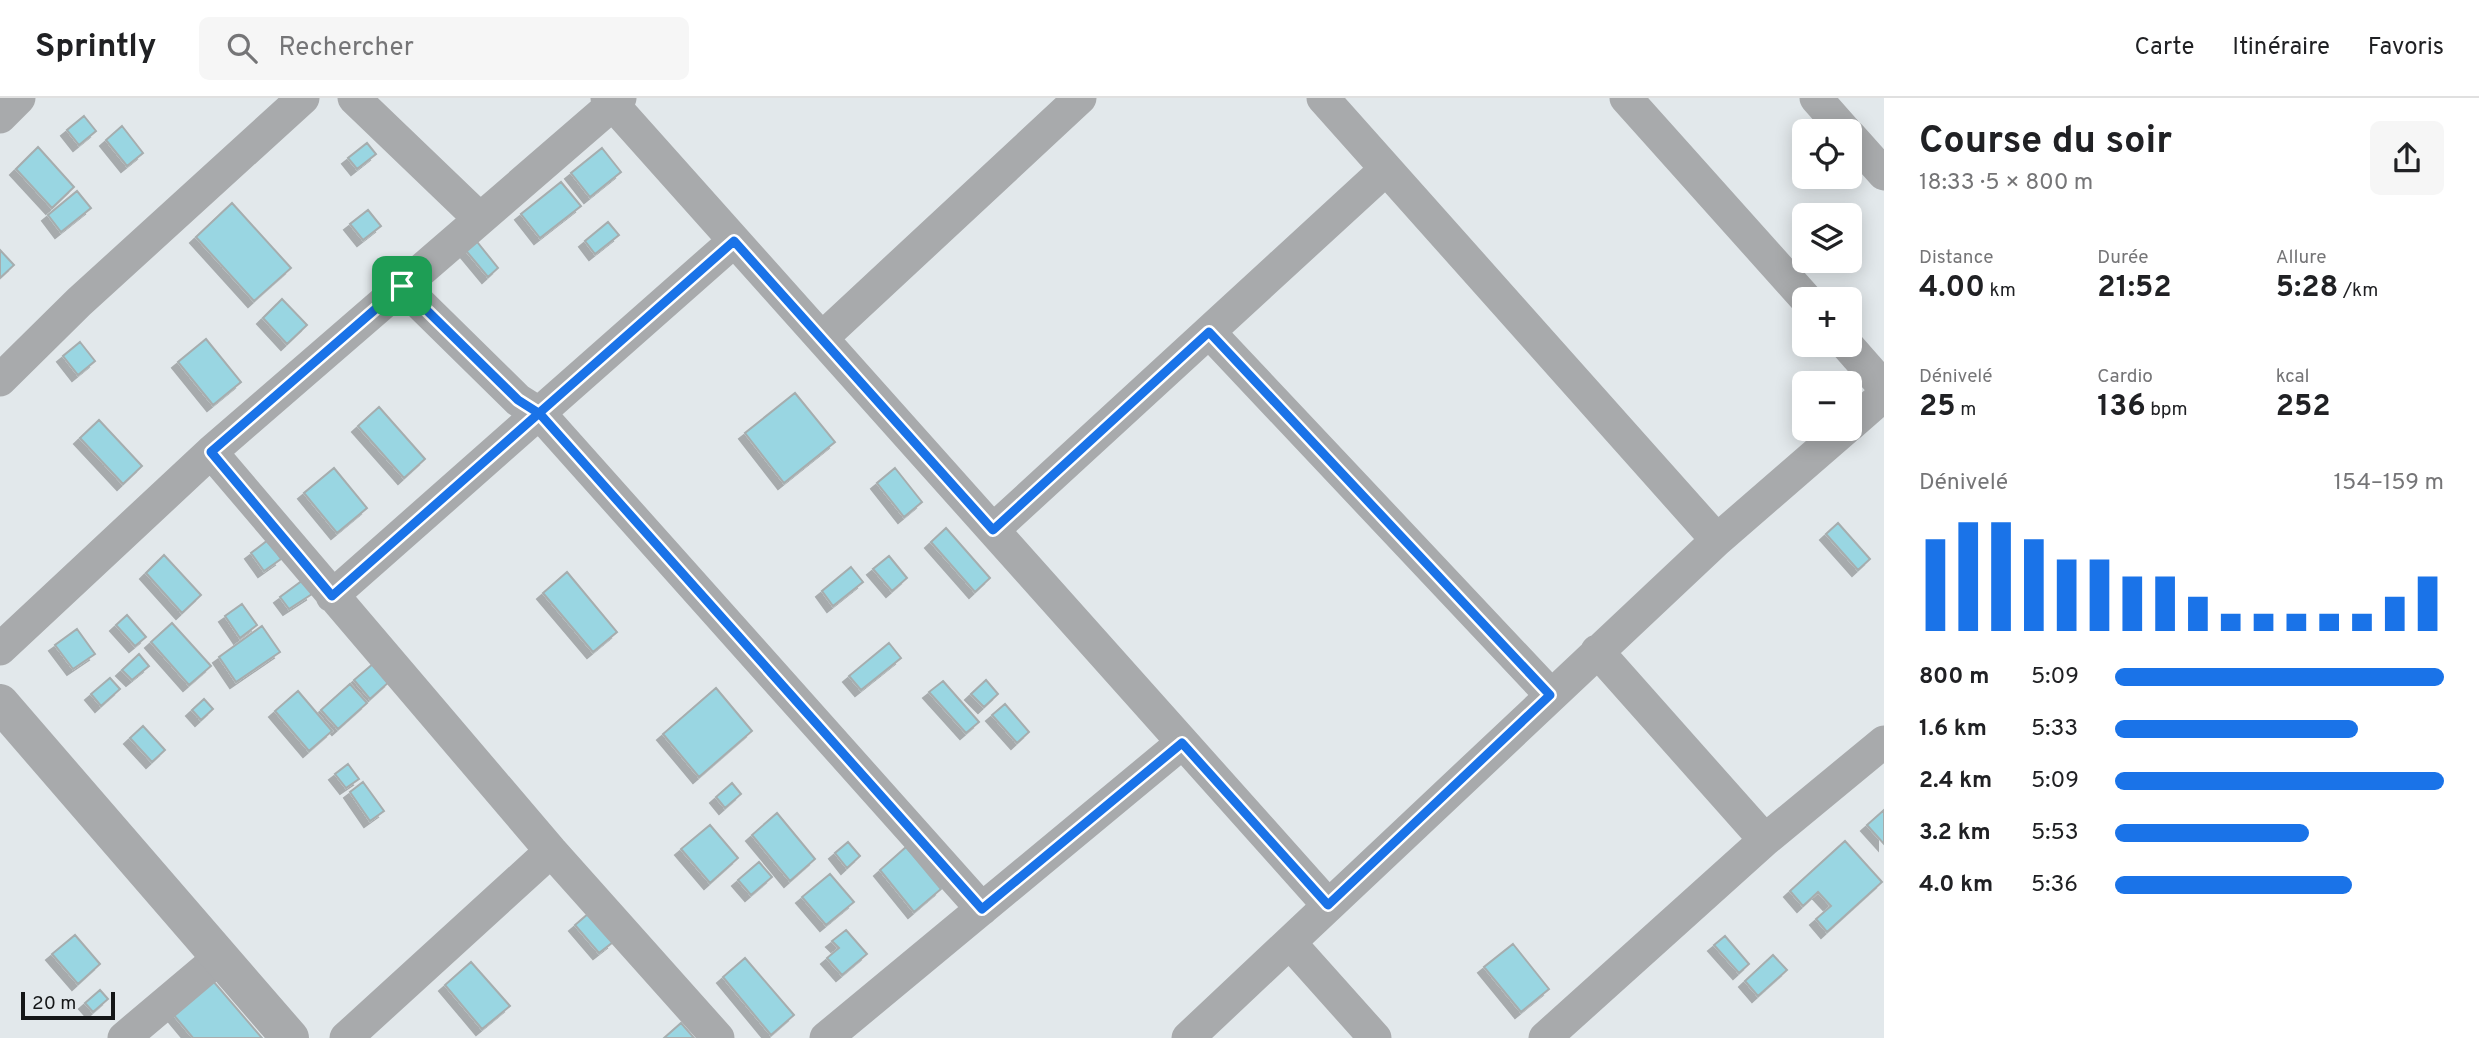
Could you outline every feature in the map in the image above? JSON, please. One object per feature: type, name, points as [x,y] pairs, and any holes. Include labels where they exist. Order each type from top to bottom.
[{"type":"street","points":[[0,380],[79,302],[303,98]]},
{"type":"street","points":[[354,98],[480,219]]},
{"type":"street","points":[[1323,98],[1717,540]]},
{"type":"street","points":[[1626,98],[1795,287]]},
{"type":"street","points":[[1815,98],[1834,119]]},
{"type":"street","points":[[0,649],[211,452],[613,100],[734,241],[1328,905]]},
{"type":"street","points":[[822,338],[1072,101]]},
{"type":"street","points":[[1862,149],[1884,174]]},
{"type":"street","points":[[993,530],[1385,170]]},
{"type":"street","points":[[332,596],[734,241]]},
{"type":"street","points":[[402,286],[518,400],[540,414],[982,909]]},
{"type":"street","points":[[1209,332],[1550,695]]},
{"type":"street","points":[[1857,357],[1884,387]]},
{"type":"street","points":[[1862,414],[1884,395]]},
{"type":"street","points":[[1188,1038],[1597,651],[1717,540],[1831,441]]},
{"type":"street","points":[[211,452],[551,851],[718,1038]]},
{"type":"street","points":[[1597,651],[1765,840]]},
{"type":"street","points":[[0,703],[290,1038]]},
{"type":"street","points":[[1545,1038],[1765,840],[1884,742]]},
{"type":"street","points":[[826,1038],[1182,743]]},
{"type":"street","points":[[346,1038],[551,851]]},
{"type":"street","points":[[1290,943],[1375,1038]]},
{"type":"street","points":[[124,1038],[220,957]]},
{"type":"building","points":[[84,116],[96,131],[79,145],[67,130]]},
{"type":"building","points":[[122,126],[143,153],[127,166],[106,140]]},
{"type":"building","points":[[367,143],[376,154],[357,169],[348,158]]},
{"type":"building","points":[[38,147],[74,187],[52,208],[16,169]]},
{"type":"building","points":[[602,148],[621,172],[590,197],[571,173]]},
{"type":"building","points":[[561,182],[581,206],[540,238],[521,214]]},
{"type":"building","points":[[77,191],[91,208],[61,232],[48,215]]},
{"type":"building","points":[[232,203],[291,268],[254,301],[196,237]]},
{"type":"building","points":[[368,210],[381,226],[363,240],[350,224]]},
{"type":"building","points":[[608,222],[619,235],[595,254],[585,241]]},
{"type":"building","points":[[474,238],[498,268],[488,277],[463,247]]},
{"type":"building","points":[[0,250],[14,265],[0,278]]},
{"type":"building","points":[[282,299],[307,325],[287,344],[263,318]]},
{"type":"building","points":[[206,339],[241,382],[213,405],[178,362]]},
{"type":"building","points":[[80,342],[95,361],[78,375],[63,356]]},
{"type":"building","points":[[795,393],[835,442],[784,483],[745,433]]},
{"type":"building","points":[[379,407],[425,459],[404,478],[358,426]]},
{"type":"building","points":[[99,420],[142,466],[123,484],[80,438]]},
{"type":"building","points":[[334,468],[367,508],[337,533],[304,493]]},
{"type":"building","points":[[895,468],[922,502],[904,517],[877,483]]},
{"type":"building","points":[[1838,523],[1870,559],[1858,570],[1826,534]]},
{"type":"building","points":[[946,528],[990,578],[975,592],[931,542]]},
{"type":"building","points":[[268,540],[281,559],[264,571],[251,553]]},
{"type":"building","points":[[164,555],[201,595],[182,613],[146,573]]},
{"type":"building","points":[[889,556],[907,578],[892,591],[873,569]]},
{"type":"building","points":[[851,567],[863,582],[833,606],[822,591]]},
{"type":"building","points":[[567,572],[617,632],[593,652],[543,593]]},
{"type":"building","points":[[303,580],[312,594],[289,609],[280,597]]},
{"type":"building","points":[[242,604],[257,625],[240,638],[225,616]]},
{"type":"building","points":[[127,615],[146,637],[135,646],[116,625]]},
{"type":"building","points":[[172,623],[211,666],[189,685],[151,642]]},
{"type":"building","points":[[262,626],[280,652],[236,682],[219,657]]},
{"type":"building","points":[[77,629],[95,654],[73,669],[55,645]]},
{"type":"building","points":[[889,643],[901,658],[861,690],[849,676]]},
{"type":"building","points":[[139,654],[149,666],[132,680],[122,670]]},
{"type":"building","points":[[374,663],[390,681],[370,699],[354,680]]},
{"type":"building","points":[[110,678],[120,689],[101,706],[91,694]]},
{"type":"building","points":[[986,680],[998,694],[984,707],[971,694]]},
{"type":"building","points":[[943,681],[979,722],[966,733],[929,692]]},
{"type":"building","points":[[350,684],[367,703],[338,729],[321,710]]},
{"type":"building","points":[[716,688],[752,731],[699,777],[663,734]]},
{"type":"building","points":[[298,691],[332,731],[309,751],[275,711]]},
{"type":"building","points":[[204,699],[213,709],[201,720],[192,710]]},
{"type":"building","points":[[1005,704],[1029,732],[1017,743],[992,715]]},
{"type":"building","points":[[143,726],[165,750],[152,762],[130,738]]},
{"type":"building","points":[[348,764],[359,779],[346,788],[335,774]]},
{"type":"building","points":[[363,782],[384,811],[370,821],[350,792]]},
{"type":"building","points":[[732,783],[741,794],[725,808],[716,797]]},
{"type":"building","points":[[1884,810],[1884,844],[1867,825]]},
{"type":"building","points":[[777,813],[815,859],[790,881],[752,835]]},
{"type":"building","points":[[710,825],[738,858],[710,883],[681,849]]},
{"type":"building","points":[[1845,841],[1882,882],[1827,932],[1816,919],[1831,906],[1818,892],[1803,906],[1790,891]]},
{"type":"building","points":[[848,842],[860,856],[847,868],[835,853]]},
{"type":"building","points":[[906,847],[941,889],[914,912],[880,870]]},
{"type":"building","points":[[759,862],[772,877],[751,895],[738,880]]},
{"type":"building","points":[[830,874],[854,902],[826,925],[802,897]]},
{"type":"building","points":[[589,913],[613,942],[599,953],[575,925]]},
{"type":"building","points":[[846,930],[867,954],[842,975],[827,958],[839,948],[832,941]]},
{"type":"building","points":[[75,935],[100,964],[78,984],[52,954]]},
{"type":"building","points":[[1725,936],[1749,964],[1739,973],[1714,945]]},
{"type":"building","points":[[1513,944],[1549,989],[1521,1012],[1484,967]]},
{"type":"building","points":[[1773,955],[1787,970],[1758,996],[1745,981]]},
{"type":"building","points":[[745,958],[794,1015],[771,1035],[723,977]]},
{"type":"building","points":[[471,962],[510,1006],[482,1029],[445,985]]},
{"type":"building","points":[[207,974],[262,1038],[193,1038],[168,1008]]},
{"type":"building","points":[[100,990],[108,999],[93,1012],[85,1003]]},
{"type":"building","points":[[681,1023],[694,1038],[664,1038]]},
{"type":"route","points":[[402,286],[211,452],[332,596],[540,414],[734,241],[993,530],[1209,332],[1550,695],[1328,905],[1182,743],[982,909],[540,414],[518,400],[402,286]]}]
